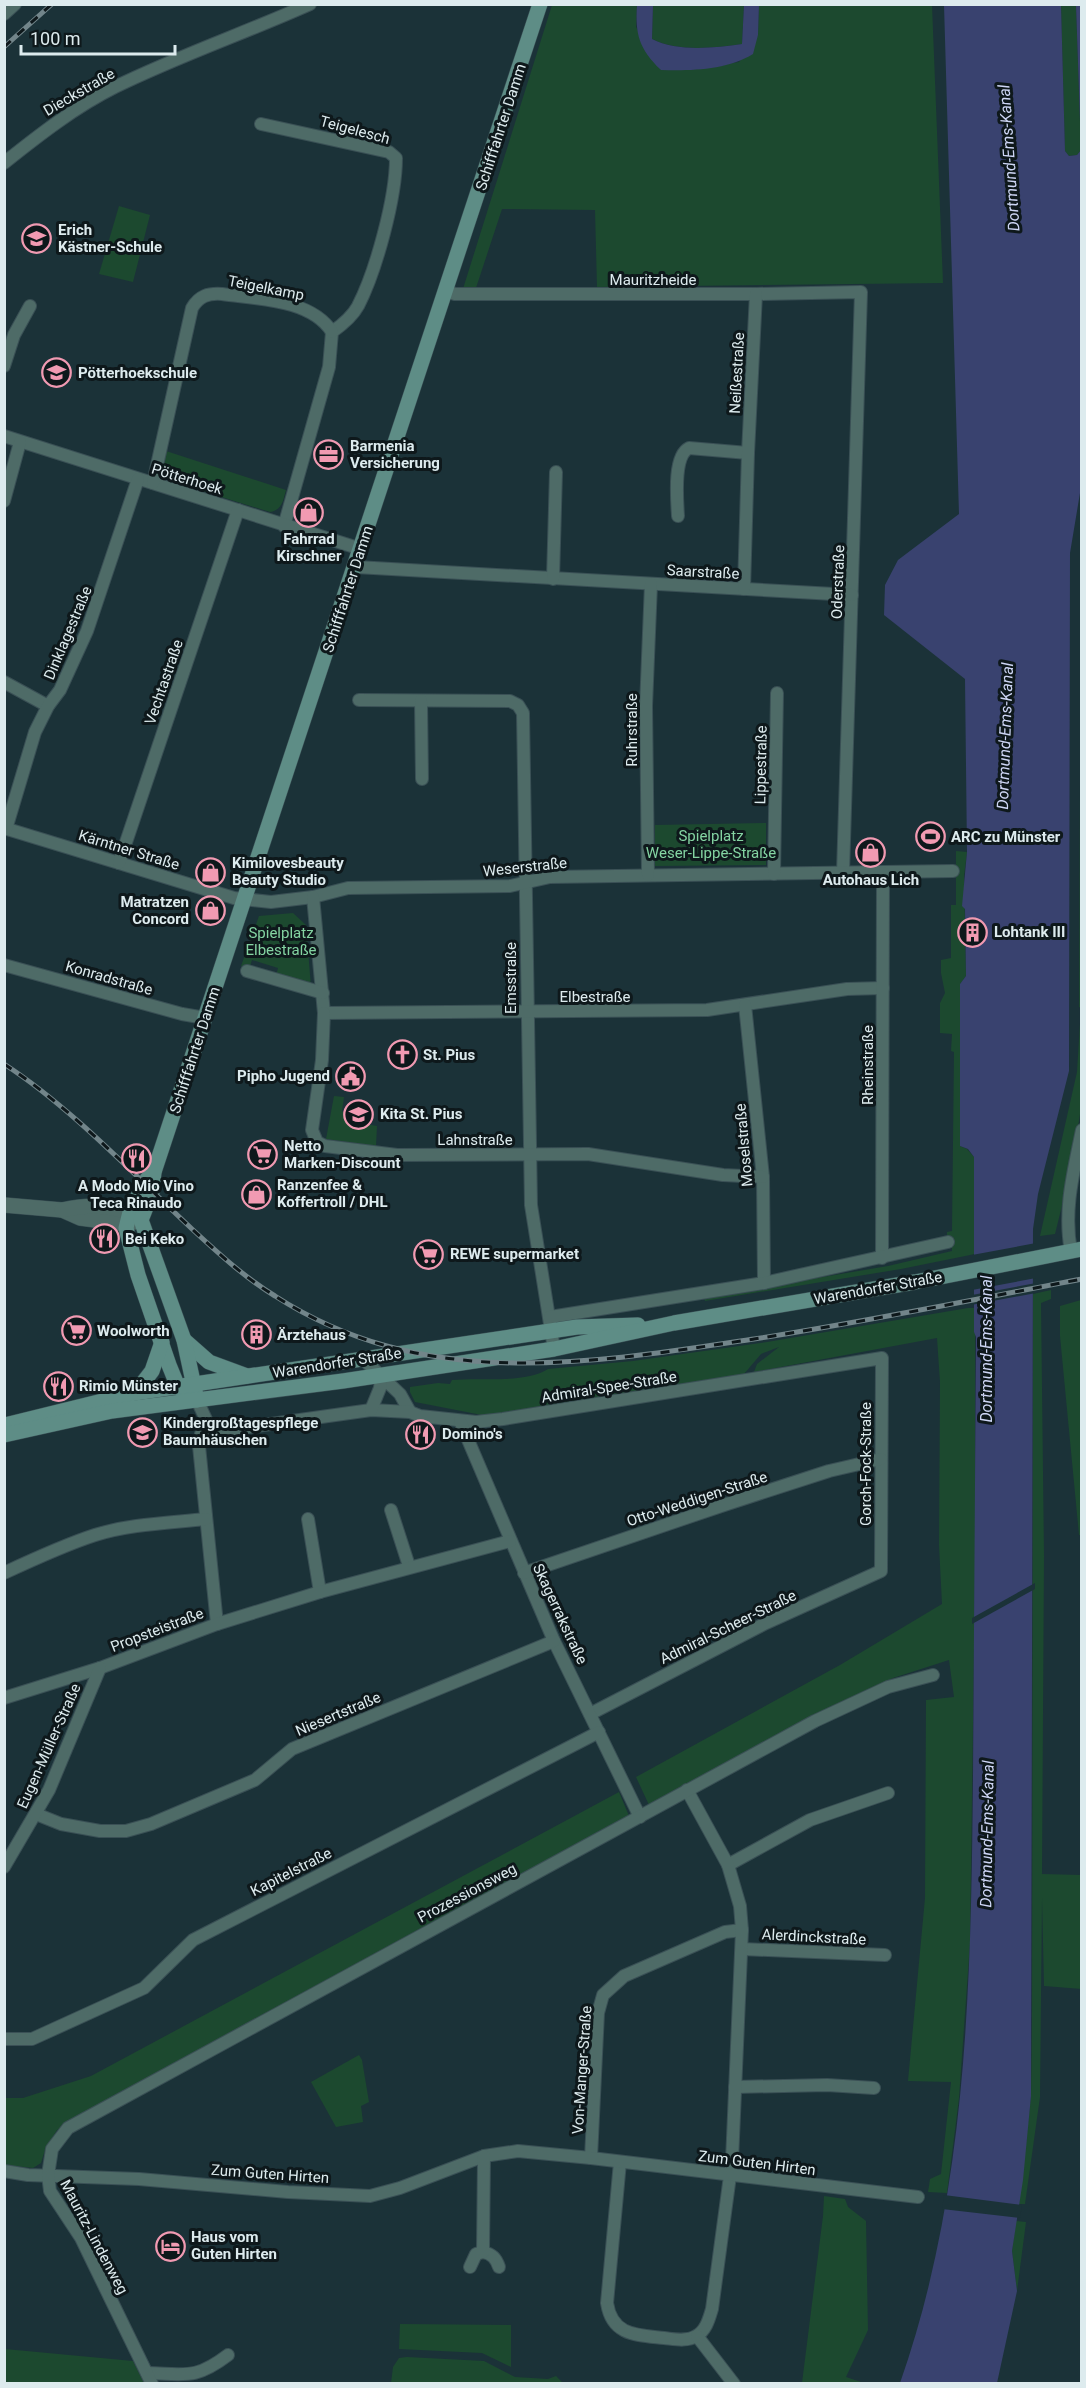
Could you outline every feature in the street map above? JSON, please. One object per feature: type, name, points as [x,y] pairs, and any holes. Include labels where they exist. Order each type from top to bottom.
[{"type":"main road","name":"Schifffahrter Damm","points":[[132,1219],[147,1179],[154,1172],[362,549],[540,4]]},
{"type":"main road","points":[[132,1219],[184,1340],[189,1391]]},
{"type":"main road","points":[[132,1219],[138,1275],[162,1342],[189,1391]]},
{"type":"main road","name":"Warendorfer Straße","points":[[4,1425],[135,1393],[381,1376],[554,1349],[674,1323],[968,1272],[1076,1250]]},
{"type":"main road","name":"Warendorfer Straße","points":[[4,1435],[250,1377],[364,1360],[551,1324],[577,1327],[674,1323]]},
{"type":"main road","points":[[184,1340],[208,1362],[250,1377]]},
{"type":"main road","points":[[135,1393],[152,1371],[162,1342]]},
{"type":"street","points":[[4,14],[15,4]]},
{"type":"street","name":"Dieckstraße","points":[[4,163],[47,128],[113,88],[310,4]]},
{"type":"street","name":"Teigelesch","points":[[261,124],[389,152],[396,158],[393,197],[373,268],[357,307],[332,332]]},
{"type":"street","name":"Mauritzheide","points":[[446,291],[455,294],[531,295],[861,292]]},
{"type":"street","name":"Oderstraße","points":[[843,873],[861,292]]},
{"type":"street","name":"Teigelkamp","points":[[153,483],[192,308],[199,299],[212,293],[291,305],[316,315],[332,332]]},
{"type":"street","name":"Neißestraße","points":[[744,589],[756,294]]},
{"type":"street","points":[[4,366],[14,335],[30,306]]},
{"type":"street","points":[[284,526],[329,367],[332,332]]},
{"type":"street","name":"Pötterhoek","points":[[4,436],[362,549]]},
{"type":"street","points":[[4,501],[20,442]]},
{"type":"street","points":[[678,516],[679,462],[685,451],[690,448],[748,453]]},
{"type":"street","points":[[553,579],[556,472]]},
{"type":"street","name":"Dinklagestraße","points":[[5,828],[36,732],[48,706],[60,690],[87,631],[138,479]]},
{"type":"street","name":"Vechtastraße","points":[[119,863],[238,510]]},
{"type":"street","name":"Saarstraße","points":[[356,567],[852,595]]},
{"type":"street","name":"Ruhrstraße","points":[[648,875],[645,706],[651,584]]},
{"type":"street","points":[[4,682],[48,706]]},
{"type":"street","name":"Lippestraße","points":[[774,874],[777,693]]},
{"type":"street","name":"Emsstraße","points":[[359,700],[510,702],[518,705],[523,713],[528,1156],[531,1205],[554,1349]]},
{"type":"street","points":[[421,701],[422,779]]},
{"type":"street","name":"Kärntner Straße","points":[[5,828],[245,901]]},
{"type":"street","name":"Weserstraße","points":[[245,901],[271,903],[313,897],[348,888],[490,887],[525,883],[550,876],[953,871]]},
{"type":"street","name":"Rheinstraße","points":[[882,1258],[883,873]]},
{"type":"street","points":[[313,897],[324,1013]]},
{"type":"street","name":"Konradstraße","points":[[4,965],[182,1014],[205,1018]]},
{"type":"street","points":[[247,971],[323,993]]},
{"type":"street","name":"Elbestraße","points":[[324,1013],[707,1010],[847,989],[883,988]]},
{"type":"street","name":"Moselstraße","points":[[745,1005],[764,1177],[764,1283]]},
{"type":"street","name":"Lahnstraße","points":[[324,1013],[322,1060],[312,1130],[317,1142],[336,1148],[373,1153],[528,1156],[588,1154],[723,1175],[764,1177]]},
{"type":"street","points":[[1076,1250],[1067,1233],[1077,1179],[1082,1130]]},
{"type":"street","points":[[4,1205],[62,1210],[80,1218],[132,1219]]},
{"type":"street","name":"Warendorfer Straße","points":[[551,1324],[764,1283],[948,1242]]},
{"type":"street","name":"Admiral-Spee-Straße","points":[[410,1412],[420,1416],[460,1421],[504,1419],[882,1358]]},
{"type":"street","name":"Gorch-Fock-Straße","points":[[881,1571],[882,1358]]},
{"type":"street","points":[[364,1360],[400,1394],[410,1412]]},
{"type":"street","name":"Warendorfer Straße","points":[[371,1410],[380,1389],[381,1376]]},
{"type":"street","points":[[189,1391],[209,1426],[221,1431],[371,1410],[410,1412]]},
{"type":"street","name":"Skagerrakstraße","points":[[460,1421],[554,1641],[640,1817]]},
{"type":"street","points":[[209,1426],[201,1434],[199,1446],[217,1624]]},
{"type":"street","name":"Otto-Weddigen-Straße","points":[[524,1573],[724,1505],[829,1472],[881,1459]]},
{"type":"street","points":[[391,1510],[409,1566]]},
{"type":"street","points":[[4,1573],[44,1554],[96,1534],[133,1527],[206,1519]]},
{"type":"street","points":[[308,1519],[320,1592]]},
{"type":"street","name":"Propsteistraße","points":[[4,1698],[100,1668],[217,1624],[409,1566],[510,1540]]},
{"type":"street","name":"Admiral-Scheer-Straße","points":[[590,1714],[766,1623],[881,1571]]},
{"type":"street","name":"Niesertstraße","points":[[36,1814],[61,1824],[100,1831],[126,1831],[151,1824],[255,1780],[292,1749],[554,1641]]},
{"type":"street","name":"Eugen-Müller-Straße","points":[[4,1867],[49,1790],[100,1668]]},
{"type":"street","name":"Prozessionsweg","points":[[48,2175],[52,2149],[68,2128],[815,1721],[888,1687],[933,1675]]},
{"type":"street","name":"Kapitelstraße","points":[[4,2039],[32,2039],[144,1988],[194,1940],[599,1732]]},
{"type":"street","name":"Alerdinckstraße","points":[[687,1790],[728,1865],[740,1906],[742,1930],[730,2175],[712,2309],[709,2321],[697,2336]]},
{"type":"street","points":[[728,1865],[810,1820],[888,1793]]},
{"type":"street","name":"Von-Manger-Straße","points":[[591,2158],[598,2013],[603,1995],[624,1976],[725,1932],[742,1930]]},
{"type":"street","name":"Alerdinckstraße","points":[[742,1948],[885,1955]]},
{"type":"street","points":[[735,2086],[827,2085],[874,2088]]},
{"type":"street","name":"Zum Guten Hirten","points":[[48,2175],[370,2196],[400,2188],[484,2156],[518,2151],[918,2197]]},
{"type":"street","points":[[483,2252],[484,2156]]},
{"type":"street","points":[[621,2162],[608,2292],[609,2314],[616,2324],[630,2334],[681,2340],[697,2336],[734,2384]]},
{"type":"street","name":"Mauritz-Lindenweg","points":[[4,2170],[28,2175],[48,2175],[50,2191],[81,2238],[150,2378]]},
{"type":"street","points":[[470,2266],[476,2254],[483,2252],[497,2260],[499,2267]]},
{"type":"street","points":[[150,2378],[193,2375],[205,2371],[228,2355]]},
{"type":"green space","points":[[552,5],[637,5],[636,27],[661,70],[687,70],[739,62],[758,35],[759,5],[932,5],[943,283],[597,287],[595,210],[502,209],[475,291],[462,292]]},
{"type":"green space","points":[[653,5],[744,5],[742,44],[708,48],[685,47],[673,46],[652,39]]},
{"type":"green space","points":[[1061,5],[1076,5],[1081,150],[1077,155],[1069,156],[1065,151]]},
{"type":"green space","points":[[119,206],[150,215],[133,282],[99,274]]},
{"type":"green space","points":[[166,451],[286,490],[283,501],[280,507],[270,512],[170,481],[163,471]]},
{"type":"green space","points":[[1081,553],[1081,1008],[1079,1007]]},
{"type":"green space","name":"Spielplatz Weser-Lippe-Straße","points":[[766,823],[766,865],[655,866],[655,825]]},
{"type":"green space","points":[[956,851],[967,852],[964,876],[966,976],[960,984],[960,1146],[967,1149],[974,1157],[975,1254],[901,1269],[705,1301],[704,1297],[888,1266],[952,1251],[951,1240],[947,1240],[947,1232],[952,1231],[954,1052],[951,1051],[952,1034],[940,1033],[940,1003],[945,993],[941,960],[951,958],[951,905],[956,905]]},
{"type":"green space","name":"Spielplatz Elbestraße","points":[[293,913],[306,925],[311,987],[276,976],[278,968],[252,960],[249,969],[241,966],[259,916]]},
{"type":"green space","points":[[1080,1023],[1081,1107],[1073,1161],[1055,1234],[1040,1236],[1077,1072]]},
{"type":"green space","points":[[334,1096],[344,1097],[342,1111],[353,1122],[377,1126],[376,1146],[326,1139]]},
{"type":"green space","points":[[1051,1290],[1051,1299],[1041,1303],[1044,1556],[1042,1874],[1081,1875],[1082,1989],[1044,1986],[1042,1898],[1040,2097],[1025,2204],[1019,2204],[1031,2096],[1033,1294]]},
{"type":"green space","points":[[1081,1300],[1082,1535],[1079,1535],[1060,1336],[1060,1306]]},
{"type":"green space","points":[[975,1308],[975,1575],[970,1943],[959,2098],[947,2193],[928,2192],[930,2179],[941,2174],[951,2082],[908,2081],[925,1898],[926,1700],[954,1697],[949,1660],[893,1678],[649,1805],[636,1777],[840,1665],[942,1604],[939,1545],[940,1382],[937,1338],[754,1372],[757,1364],[779,1347],[761,1354],[744,1374],[690,1385],[487,1416],[415,1402],[410,1387],[438,1383],[450,1384],[452,1380],[527,1377],[548,1369],[633,1361],[767,1342]]},
{"type":"green space","points":[[619,1792],[629,1816],[57,2130],[45,2150],[41,2163],[33,2168],[5,2165],[4,2098],[23,2098],[91,2076]]},
{"type":"green space","points":[[359,2055],[362,2060],[369,2102],[361,2106],[363,2122],[336,2127],[311,2082]]},
{"type":"green space","points":[[824,2196],[845,2199],[848,2207],[866,2221],[868,2330],[846,2377],[864,2383],[802,2383]]},
{"type":"green space","points":[[1016,2221],[1026,2222],[1017,2291],[1012,2251]]},
{"type":"green space","points":[[400,2324],[511,2325],[511,2367],[482,2353],[399,2349]]},
{"type":"green space","points":[[5,2349],[133,2361],[144,2383],[5,2383]]},
{"type":"green space","points":[[399,2358],[484,2361],[515,2377],[548,2379],[556,2376],[563,2383],[391,2383],[393,2367]]},
{"type":"water","points":[[637,5],[653,5],[652,39],[673,46],[696,48],[742,44],[744,5],[759,5],[758,35],[753,54],[720,66],[696,70],[661,70],[643,48],[640,40]]},
{"type":"water","name":"Dortmund-Ems-Kanal","points":[[944,5],[1061,5],[1065,151],[1069,156],[1077,155],[1081,150],[1076,5],[1081,5],[1082,481],[1070,553],[1069,1071],[1038,1194],[1033,1229],[1031,2096],[1023,2180],[1012,2251],[1017,2291],[997,2383],[900,2383],[923,2310],[940,2235],[952,2160],[967,2007],[972,1853],[976,1337],[974,1332],[974,1157],[968,1149],[960,1146],[960,984],[966,976],[965,909],[962,906],[967,852],[965,679],[884,615],[885,585],[898,560],[959,514]]},
{"type":"pier","points":[[1036,1243],[1036,1278],[972,1290],[972,1255]]},
{"type":"pier","points":[[1036,1283],[1036,1293],[971,1305],[972,1295]]},
{"type":"pier","points":[[1035,1583],[1035,1589],[972,1624],[972,1618]]},
{"type":"pier","points":[[944,2195],[1022,2205],[1020,2218],[942,2209]]},
{"type":"railway","points":[[4,47],[52,4]]},
{"type":"railway","points":[[4,1064],[78,1121],[202,1238],[253,1281],[275,1296],[332,1326],[390,1347],[449,1358],[508,1363],[569,1362],[754,1339],[1082,1279]]},
{"type":"place","name":"Erich Kästner-Schule","points":[[37,239]]},
{"type":"place","name":"Pötterhoekschule","points":[[57,373]]},
{"type":"place","name":"Barmenia Versicherung","points":[[329,455]]},
{"type":"place","name":"Fahrrad Kirschner","points":[[309,512]]},
{"type":"place","name":"ARC zu Münster","points":[[930,837]]},
{"type":"place","name":"Autohaus Lich","points":[[871,853]]},
{"type":"place","name":"Kimilovesbeauty Beauty Studio","points":[[211,872]]},
{"type":"place","name":"Matratzen Concord","points":[[210,911]]},
{"type":"place","name":"Lohtank III","points":[[973,932]]},
{"type":"place","name":"St. Pius","points":[[402,1055]]},
{"type":"place","name":"Pipho Jugend","points":[[351,1076]]},
{"type":"place","name":"Kita St. Pius","points":[[359,1114]]},
{"type":"place","name":"Netto Marken-Discount","points":[[263,1155]]},
{"type":"place","name":"A Modo Mio Vino Teca Rinaudo","points":[[136,1159]]},
{"type":"place","name":"Ranzenfee & Koffertroll / DHL","points":[[256,1194]]},
{"type":"place","name":"Bei Keko","points":[[104,1239]]},
{"type":"place","name":"REWE supermarket","points":[[429,1254]]},
{"type":"place","name":"Woolworth","points":[[76,1331]]},
{"type":"place","name":"Ärztehaus","points":[[256,1335]]},
{"type":"place","name":"Rimio Münster","points":[[58,1386]]},
{"type":"place","name":"Kindergroßtagespflege Baumhäuschen","points":[[142,1432]]},
{"type":"place","name":"Domino's","points":[[421,1434]]},
{"type":"place","name":"Haus vom Guten Hirten","points":[[170,2246]]}]
